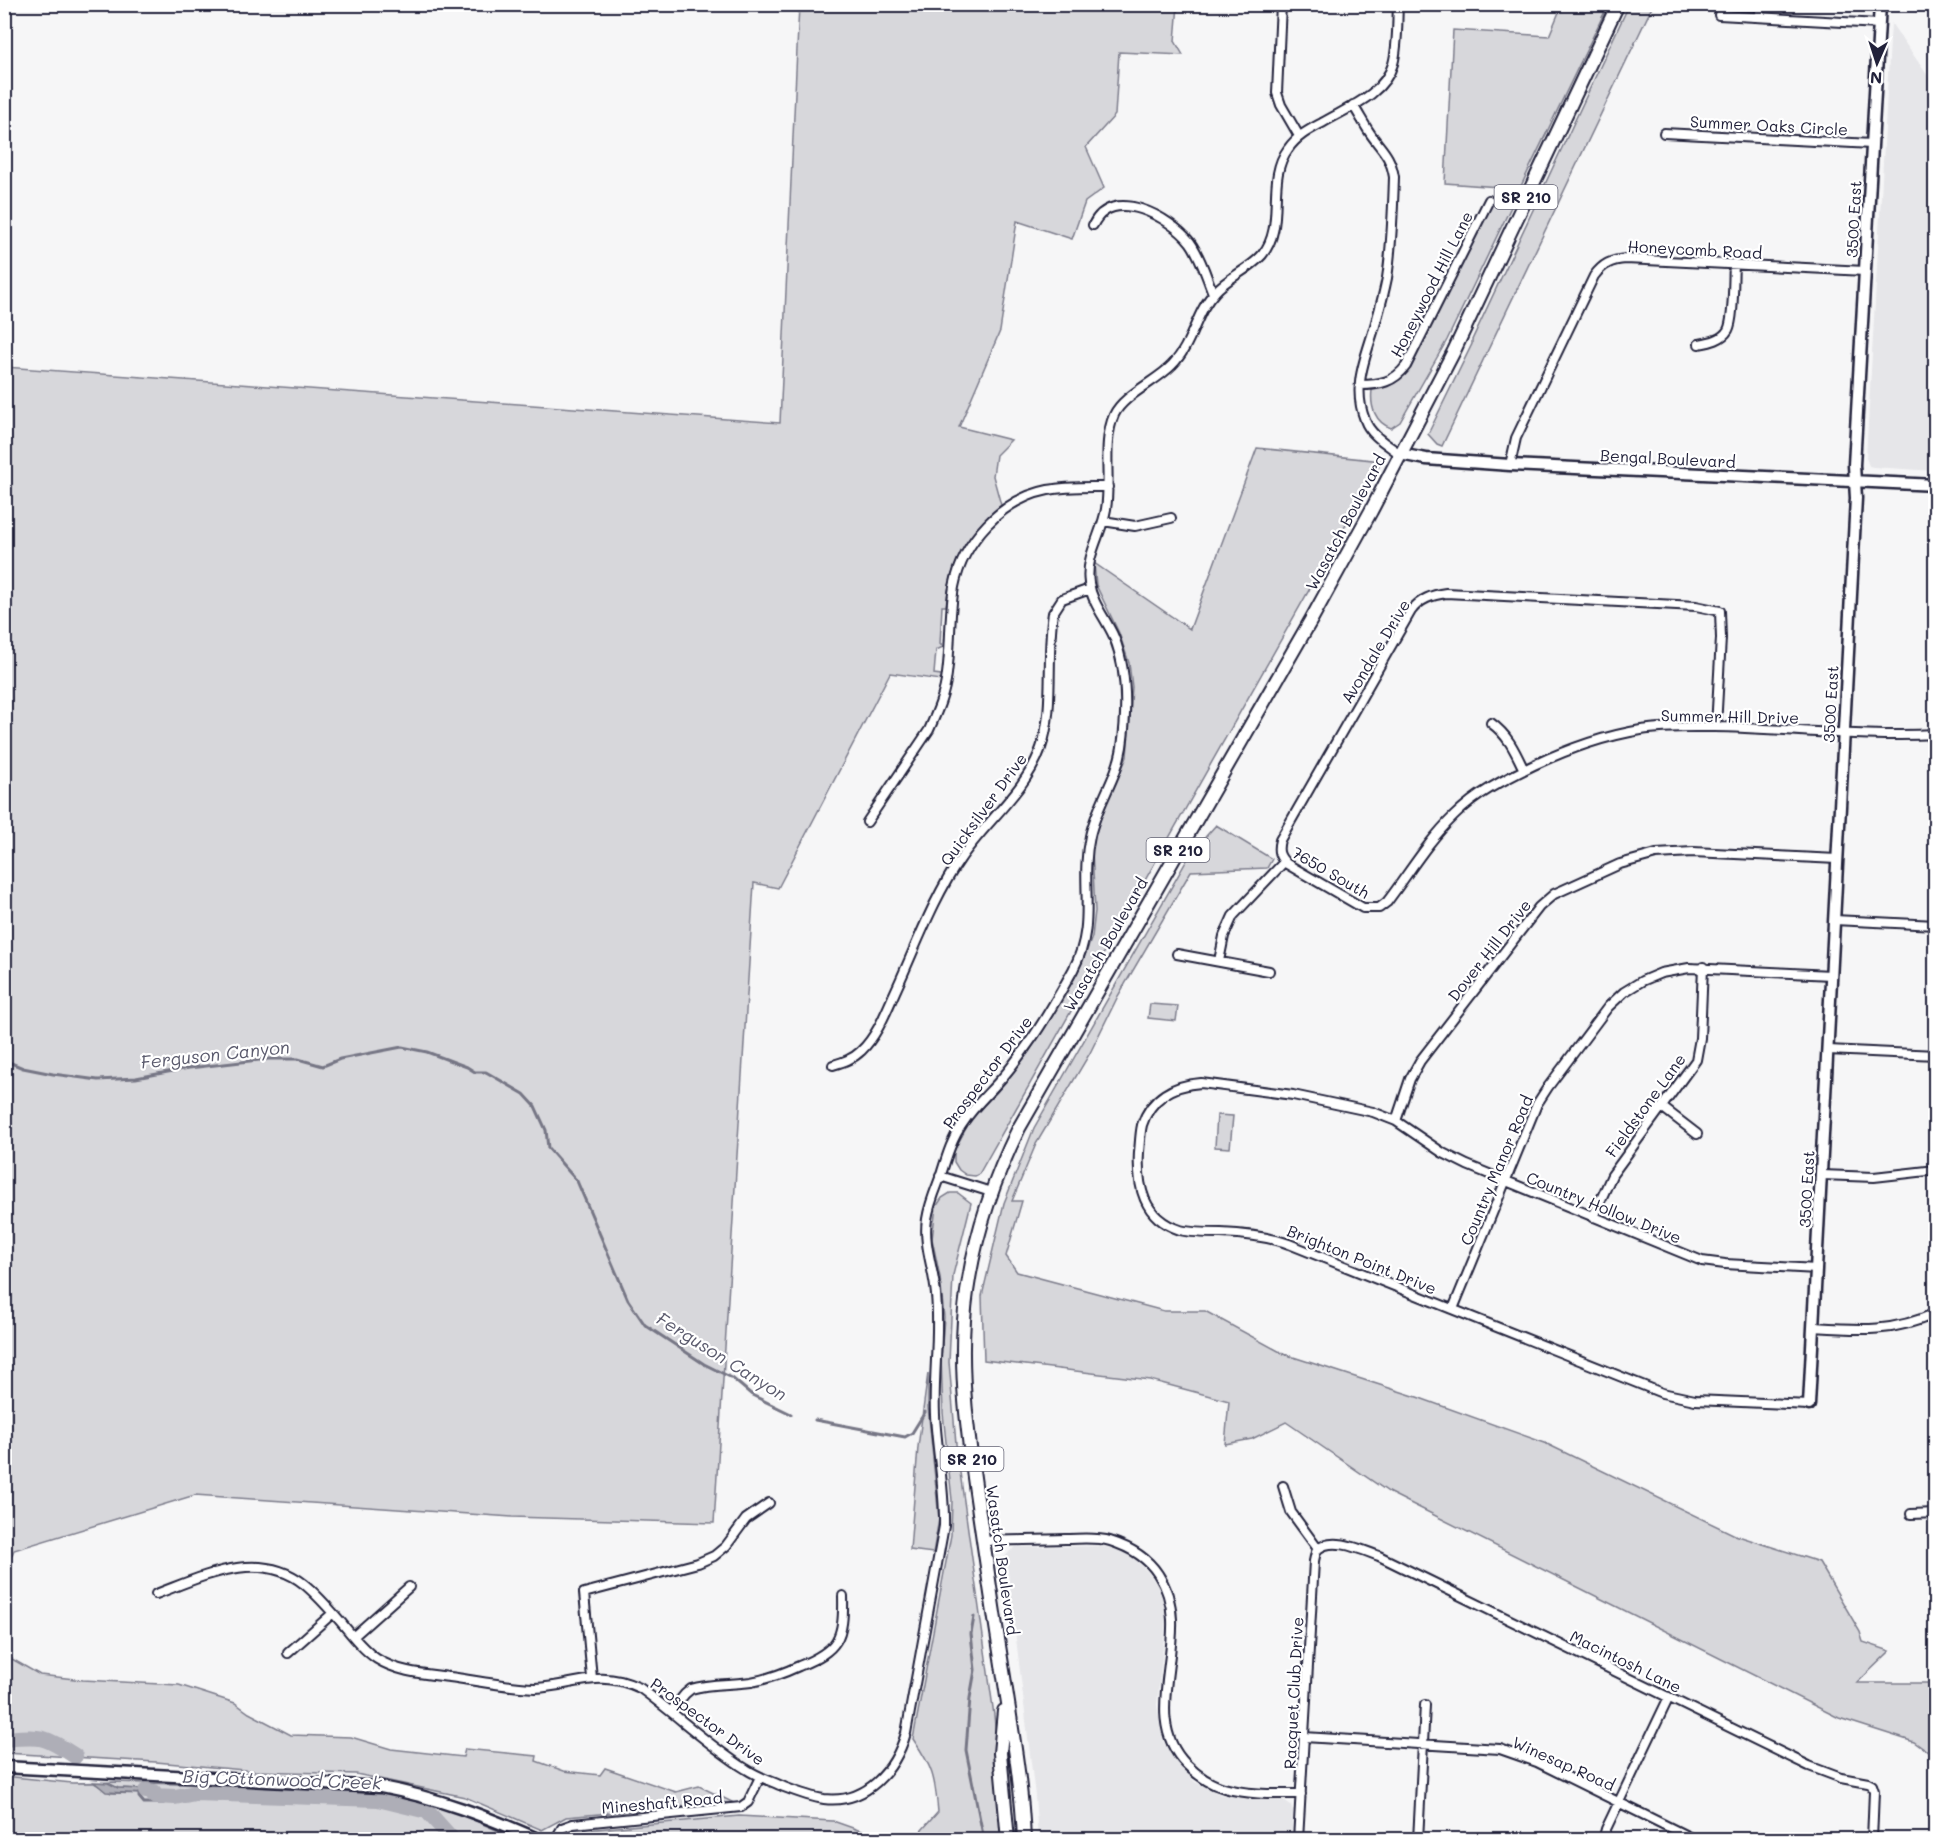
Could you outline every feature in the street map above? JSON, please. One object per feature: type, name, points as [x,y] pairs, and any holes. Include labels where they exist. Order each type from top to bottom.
[{"type":"main road","name":"Wasatch Boulevard","points":[[1024,1839],[1019,1784],[967,1426],[963,1356],[968,1285],[977,1238],[991,1192],[1019,1128],[1331,585],[1401,454],[1454,351],[1618,4]]},
{"type":"main road","name":"3500 East","points":[[1809,1405],[1844,732],[1854,465],[1880,4]]},
{"type":"main road","name":"Bengal Boulevard","points":[[1401,454],[1426,459],[1510,465],[1935,485]]},
{"type":"main road","points":[[1006,1692],[1000,1753],[1008,1839]]},
{"type":"main road","points":[[4,1767],[381,1787],[414,1793],[466,1809],[540,1839]]},
{"type":"street","points":[[1281,4],[1277,93],[1281,105],[1299,136]]},
{"type":"street","name":"Prospector Drive","points":[[156,1594],[220,1570],[238,1567],[256,1566],[288,1574],[303,1583],[375,1658],[403,1670],[535,1688],[550,1688],[592,1678],[626,1681],[640,1688],[745,1769],[760,1777],[821,1799],[848,1798],[875,1784],[894,1762],[901,1748],[944,1526],[934,1388],[936,1295],[926,1239],[927,1219],[950,1146],[959,1128],[1031,1041],[1074,968],[1086,935],[1087,855],[1095,818],[1120,759],[1123,736],[1124,670],[1112,633],[1090,589],[1088,572],[1090,556],[1103,521],[1108,487],[1109,432],[1112,419],[1117,408],[1170,368],[1181,356],[1213,293],[1251,265],[1270,243],[1274,230],[1277,177],[1284,156],[1299,136],[1374,91],[1386,78],[1391,70],[1396,49],[1398,4]]},
{"type":"street","points":[[1760,4],[1760,17]]},
{"type":"street","points":[[1719,15],[1879,24]]},
{"type":"street","points":[[1353,105],[1369,133],[1387,153],[1392,163],[1394,177],[1387,278],[1376,323],[1364,355],[1360,385],[1365,422],[1381,439],[1401,454]]},
{"type":"street","name":"Summer Oaks Circle","points":[[1664,133],[1872,144]]},
{"type":"street","name":"Honeywood Hill Lane","points":[[1360,385],[1380,384],[1400,375],[1489,200]]},
{"type":"street","points":[[1093,225],[1097,216],[1104,210],[1116,206],[1144,210],[1160,217],[1189,241],[1198,256],[1213,293]]},
{"type":"street","name":"Honeycomb Road","points":[[1510,465],[1516,438],[1594,276],[1602,266],[1626,259],[1865,271]]},
{"type":"street","points":[[1699,344],[1712,342],[1728,329],[1731,319],[1734,264]]},
{"type":"street","points":[[867,822],[929,730],[936,714],[947,675],[952,603],[957,576],[965,555],[980,532],[997,515],[1019,500],[1047,490],[1077,486],[1108,487]]},
{"type":"street","points":[[1103,521],[1135,526],[1171,518]]},
{"type":"street","name":"Quicksilver Drive","points":[[833,1065],[846,1062],[861,1051],[874,1034],[955,868],[973,840],[1018,789],[1036,762],[1045,731],[1053,613],[1062,599],[1090,589]]},
{"type":"street","name":"Avondale Drive","points":[[1278,853],[1280,840],[1411,611],[1427,597],[1446,593],[1696,606],[1720,610],[1721,638],[1716,727]]},
{"type":"street","points":[[1491,723],[1502,730],[1510,741],[1524,770]]},
{"type":"street","name":"Summer Hill Drive","points":[[1374,909],[1387,902],[1454,816],[1486,790],[1524,770],[1584,744],[1643,729],[1672,727],[1900,735],[1935,734]]},
{"type":"street","name":"Dover Hill Drive","points":[[1396,1121],[1410,1078],[1420,1061],[1539,907],[1554,894],[1620,864],[1656,854],[1693,852],[1837,859]]},
{"type":"street","name":"7650 South","points":[[1278,853],[1284,862],[1363,908],[1374,909]]},
{"type":"street","points":[[1219,961],[1224,936],[1233,916],[1284,862]]},
{"type":"street","points":[[1834,920],[1935,925]]},
{"type":"street","points":[[1177,954],[1269,971]]},
{"type":"street","name":"Country Manor Road","points":[[1453,1309],[1537,1104],[1608,1006],[1641,981],[1674,970],[1703,968],[1832,975]]},
{"type":"street","name":"Fieldstone Lane","points":[[1593,1217],[1612,1175],[1696,1060],[1700,1038],[1703,968]]},
{"type":"street","points":[[1828,1050],[1935,1055]]},
{"type":"street","name":"Brighton Point Drive","points":[[1396,1121],[1352,1106],[1293,1095],[1202,1083],[1186,1084],[1160,1097],[1146,1115],[1142,1126],[1138,1181],[1149,1208],[1160,1219],[1181,1230],[1245,1234],[1275,1239],[1678,1398],[1809,1405]]},
{"type":"street","points":[[1662,1107],[1697,1134]]},
{"type":"street","name":"Country Hollow Drive","points":[[1396,1121],[1443,1153],[1467,1166],[1702,1261],[1817,1269]]},
{"type":"street","points":[[1822,1175],[1874,1177],[1935,1170]]},
{"type":"street","points":[[940,1176],[991,1192]]},
{"type":"street","points":[[1813,1327],[1860,1330],[1887,1328],[1913,1323],[1934,1314],[1935,1338]]},
{"type":"street","points":[[1283,1486],[1291,1512],[1318,1549]]},
{"type":"street","points":[[592,1678],[584,1593],[698,1563],[714,1556],[726,1546],[746,1518],[769,1503]]},
{"type":"street","points":[[1911,1514],[1935,1513]]},
{"type":"street","points":[[983,1541],[1108,1540],[1128,1548],[1145,1559],[1165,1585],[1173,1614],[1165,1714],[1173,1745],[1182,1760],[1195,1773],[1224,1788],[1239,1791],[1301,1794]]},
{"type":"street","name":"Macintosh Lane","points":[[1318,1549],[1329,1544],[1337,1544],[1379,1556],[1827,1774],[1872,1785],[1874,1791],[1872,1839]]},
{"type":"street","name":"Racquet Club Drive","points":[[1298,1839],[1314,1562],[1318,1549]]},
{"type":"street","points":[[354,1636],[410,1587]]},
{"type":"street","points":[[670,1711],[691,1689],[751,1682],[793,1669],[825,1654],[837,1641],[842,1628],[843,1596]]},
{"type":"street","points":[[288,1653],[333,1613]]},
{"type":"street","points":[[1603,1839],[1669,1697]]},
{"type":"street","points":[[1418,1839],[1425,1705]]},
{"type":"street","name":"Winesap Road","points":[[1304,1737],[1483,1747],[1519,1755],[1695,1839]]},
{"type":"street","name":"Mineshaft Road","points":[[555,1839],[562,1828],[573,1824],[741,1808],[748,1802],[760,1777]]},
{"type":"shaded area","points":[[799,5],[1178,5],[1175,41],[1183,55],[1119,52],[1115,115],[1086,147],[1104,188],[1085,202],[1072,239],[1017,221],[1000,331],[959,427],[1011,440],[996,455],[993,476],[1001,505],[971,537],[951,576],[946,606],[942,606],[940,644],[943,647],[936,650],[934,674],[941,675],[941,680],[890,673],[778,888],[754,883],[714,1523],[512,1517],[195,1495],[14,1550],[5,1571],[5,367],[780,423]]},
{"type":"shaded area","points":[[1562,5],[1608,5],[1447,340],[1400,422],[1391,428],[1377,418],[1372,402],[1372,390],[1392,384],[1408,372],[1499,187],[1445,183],[1453,30],[1549,36]]},
{"type":"shaded area","points":[[1629,5],[1653,5],[1442,446],[1437,444],[1428,434]]},
{"type":"shaded area","points":[[1891,23],[1935,86],[1935,471],[1873,467],[1869,466],[1866,458]]},
{"type":"shaded area","points":[[1257,448],[1382,461],[979,1174],[966,1175],[954,1162],[954,1151],[972,1117],[997,1092],[1029,1052],[1074,979],[1092,937],[1095,911],[1092,850],[1098,822],[1127,757],[1132,687],[1129,663],[1119,633],[1096,585],[1094,563],[1190,629]]},
{"type":"shaded area","points":[[1216,825],[1272,859],[1267,868],[1191,871],[1118,996],[1090,1053],[1036,1144],[1012,1201],[1022,1201],[1006,1256],[1017,1272],[1164,1311],[1205,1311],[1284,1354],[1417,1397],[1545,1443],[1735,1535],[1819,1562],[1860,1632],[1863,1642],[1890,1651],[1857,1683],[1932,1683],[1935,1642],[1935,1757],[1914,1742],[1839,1718],[1390,1493],[1286,1422],[1252,1439],[1225,1444],[1229,1401],[1150,1380],[984,1360],[982,1296],[1004,1203],[1034,1128],[1191,853]]},
{"type":"shaded area","points":[[1150,1004],[1178,1006],[1176,1021],[1148,1018]]},
{"type":"shaded area","points":[[1217,1115],[1233,1116],[1230,1148],[1215,1147]]},
{"type":"shaded area","points":[[950,1193],[958,1193],[971,1203],[953,1275],[949,1362],[956,1444],[994,1715],[1005,1839],[914,1839],[938,1812],[932,1773],[913,1739],[951,1535],[952,1500],[943,1413],[941,1358],[944,1317],[940,1277],[932,1239],[936,1207],[942,1198]]},
{"type":"shaded area","points":[[928,1373],[928,1407],[939,1519],[933,1553],[910,1550],[918,1447]]},
{"type":"shaded area","points":[[1101,1546],[1123,1551],[1135,1559],[1159,1588],[1165,1604],[1166,1621],[1157,1705],[1163,1741],[1173,1758],[1195,1782],[1222,1795],[1284,1801],[1291,1806],[1293,1813],[1291,1839],[1038,1839],[1035,1796],[1007,1563],[1004,1558],[1016,1547]]},
{"type":"shaded area","points":[[5,1655],[40,1675],[83,1680],[179,1685],[235,1703],[291,1735],[351,1737],[391,1749],[463,1757],[465,1749],[537,1756],[536,1761],[564,1771],[600,1775],[605,1768],[676,1792],[699,1786],[732,1802],[566,1817],[542,1830],[465,1797],[356,1774],[255,1771],[156,1762],[5,1753]]},
{"type":"shaded area","points":[[4,1776],[72,1783],[115,1782],[338,1789],[415,1799],[453,1811],[517,1839],[5,1839]],"holes":[[[94,1783],[108,1783],[118,1788],[165,1790],[164,1801],[147,1794],[111,1793]]]},
{"type":"shaded area","points":[[94,1782],[108,1783],[118,1788],[165,1790],[164,1801],[159,1801],[159,1798],[147,1798],[146,1794],[106,1792]]},
{"type":"shaded area","points":[[739,1816],[833,1821],[884,1839],[572,1840],[571,1836],[575,1831]]},
{"type":"waterway","name":"Ferguson Canyon","points":[[4,1060],[23,1068],[98,1080],[136,1078],[189,1068],[268,1059],[298,1059],[323,1066],[340,1059],[402,1047],[427,1052],[475,1072],[486,1072],[524,1094],[535,1106],[546,1130],[548,1148],[577,1181],[628,1300],[645,1325],[704,1364],[732,1378],[752,1395],[791,1414]]},
{"type":"waterway","name":"Ferguson Canyon","points":[[815,1420],[905,1437],[912,1433],[925,1412]]},
{"type":"waterway","points":[[974,1617],[971,1634],[975,1670],[970,1698],[966,1750],[984,1840]]},
{"type":"waterway","name":"Big Cottonwood Creek","points":[[4,1739],[42,1738],[75,1756]]},
{"type":"waterway","name":"Big Cottonwood Creek","points":[[146,1791],[154,1792],[154,1796],[175,1797],[195,1793],[378,1799],[427,1811],[453,1840]]},
{"type":"waterway","name":"Big Cottonwood Creek","points":[[161,1792],[195,1793]]},
{"type":"waterway","points":[[139,1793],[144,1803],[153,1803]]},
{"type":"waterway","points":[[154,1796],[153,1803],[164,1803],[176,1797]]}]
